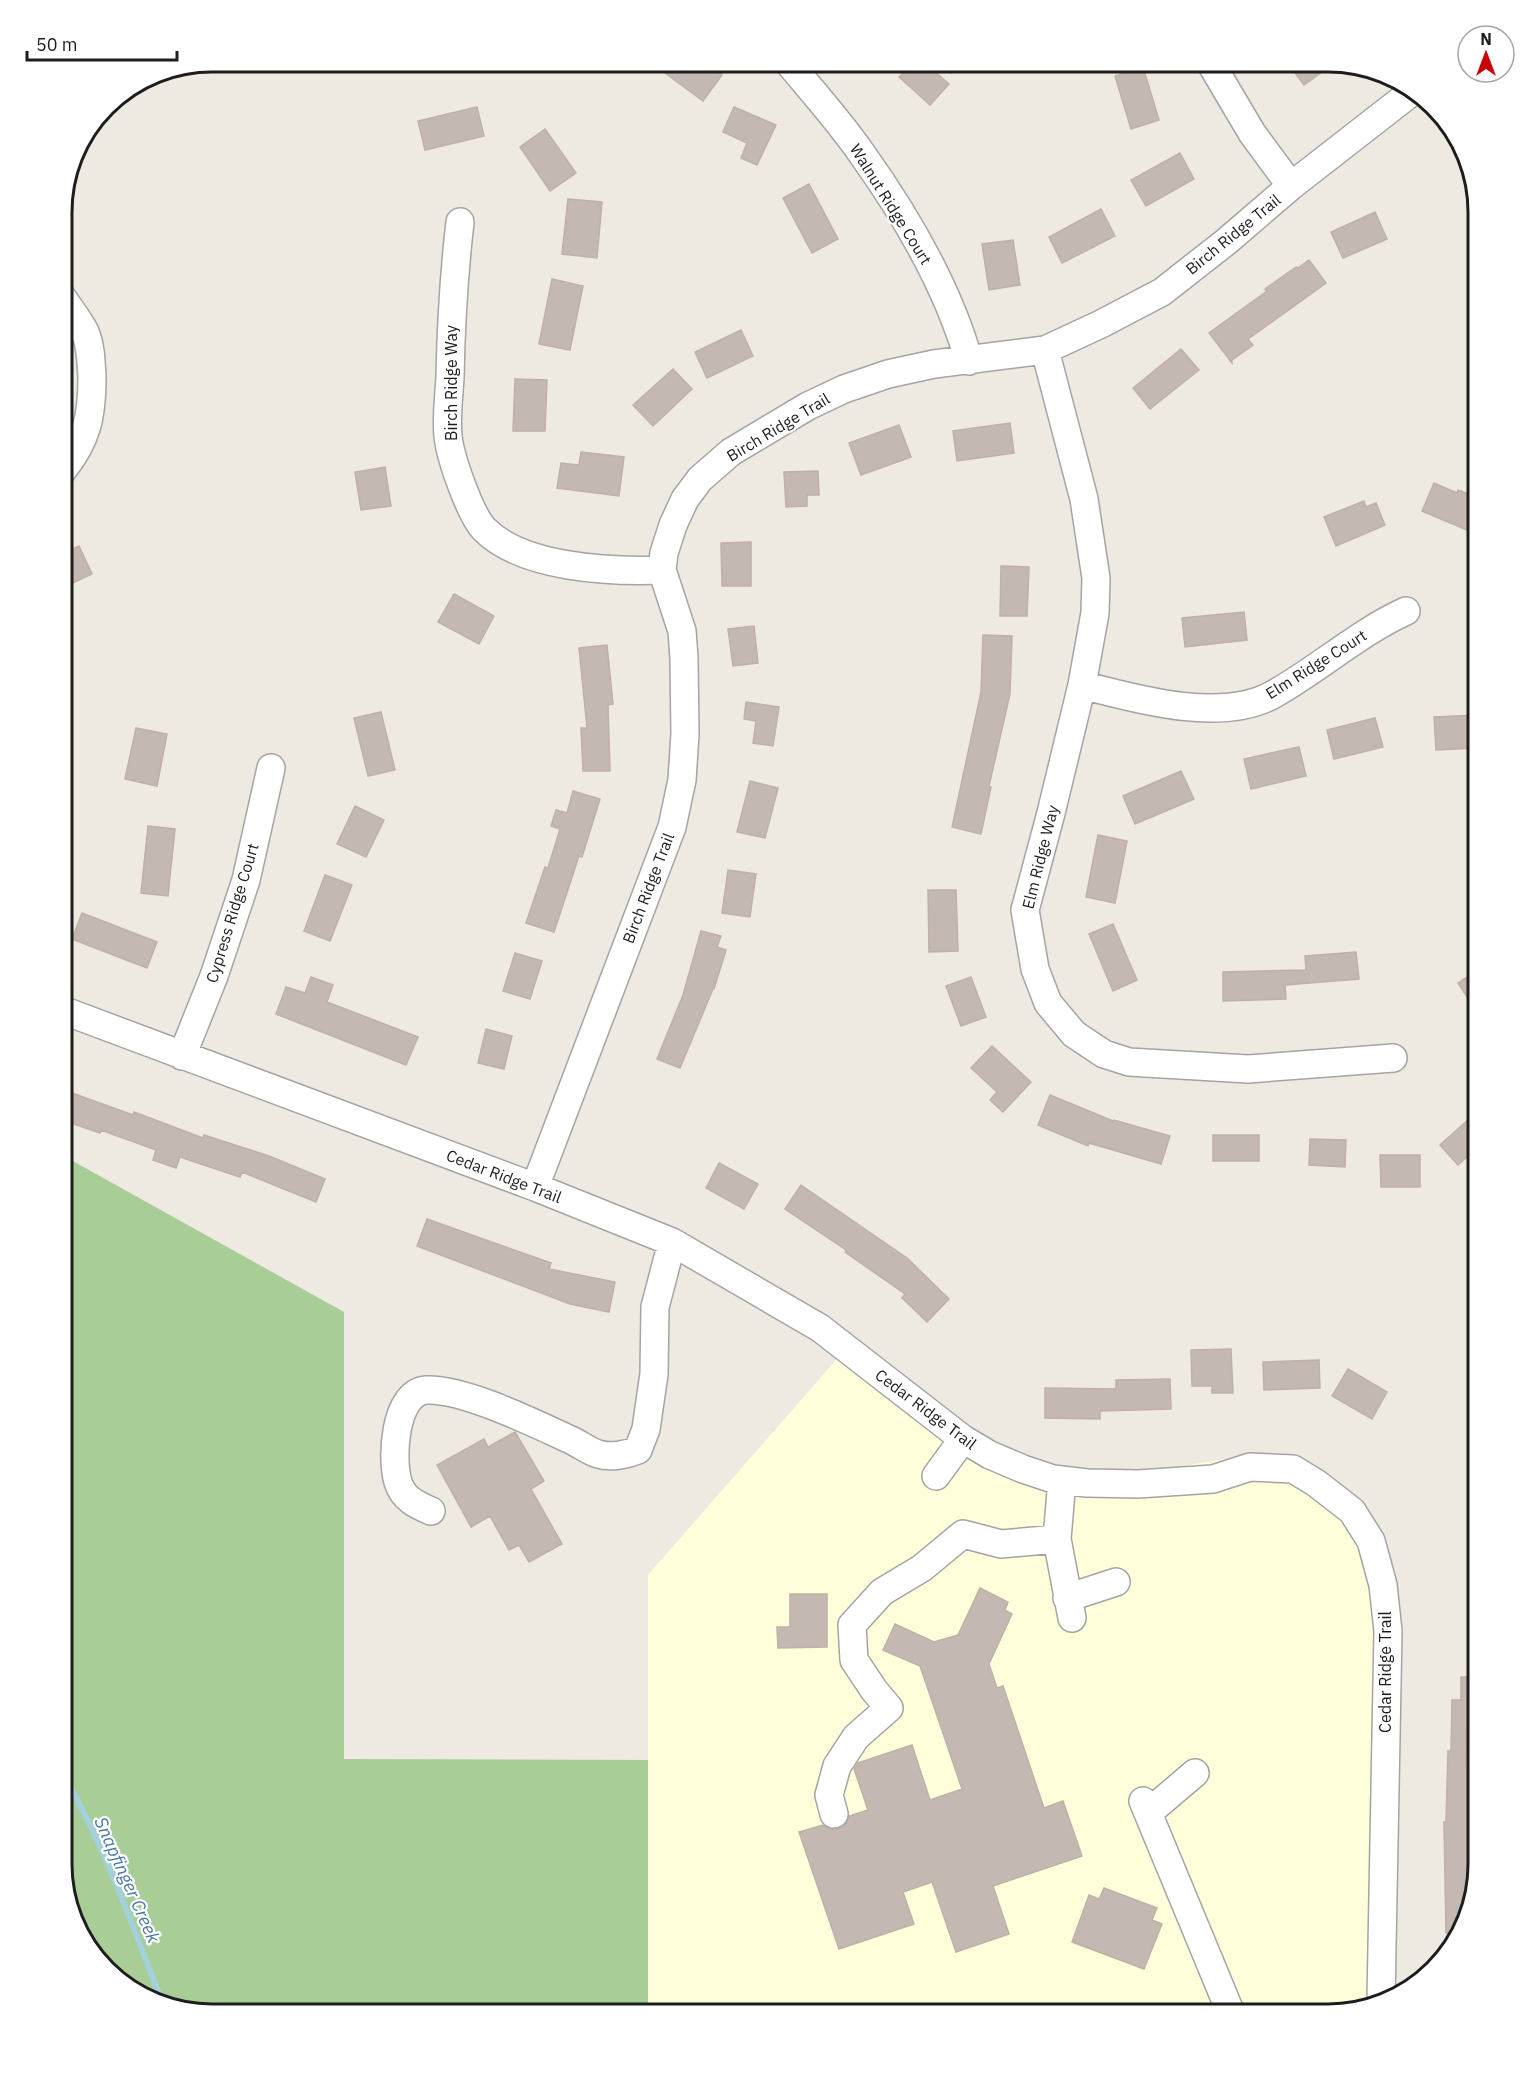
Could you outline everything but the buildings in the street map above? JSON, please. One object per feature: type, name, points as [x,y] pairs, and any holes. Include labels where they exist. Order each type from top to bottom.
[{"type":"street","name":"Walnut Ridge Court","points":[[796,72],[862,154],[911,231],[959,326],[969,361]]},
{"type":"street","points":[[1216,72],[1252,133],[1291,186]]},
{"type":"street","name":"Birch Ridge Trail","points":[[535,1187],[672,827],[682,780],[685,734],[682,631],[662,570],[664,553],[673,525],[685,499],[700,479],[731,452],[808,406],[844,389],[888,374],[934,364],[1045,350],[1162,292],[1227,241],[1291,186],[1406,96]]},
{"type":"street","name":"Birch Ridge Way","points":[[460,222],[453,281],[448,436],[459,481],[483,528],[500,542],[524,555],[577,566],[633,571],[662,570]]},
{"type":"street","points":[[72,312],[85,332],[91,357],[92,407],[86,433],[72,458]]},
{"type":"street","name":"Elm Ridge Way","points":[[1045,350],[1084,499],[1096,578],[1095,613],[1082,685],[1025,910],[1035,969],[1048,1003],[1074,1034],[1104,1054],[1129,1062],[1248,1070],[1393,1058]]},
{"type":"street","name":"Elm Ridge Court","points":[[1082,685],[1129,697],[1199,709],[1237,706],[1272,696],[1381,622],[1406,611]]},
{"type":"street","name":"Cypress Ridge Court","points":[[182,1056],[214,976],[246,880],[271,768]]},
{"type":"street","name":"Cedar Ridge Trail","points":[[72,1014],[535,1187],[672,1242],[820,1328],[963,1439],[990,1455],[1023,1469],[1053,1479],[1138,1484],[1213,1479],[1250,1467],[1293,1469],[1316,1483],[1352,1511],[1371,1541],[1383,1585],[1388,1631],[1381,1994]]},
{"type":"street","points":[[431,1511],[411,1503],[398,1483],[396,1455],[398,1421],[408,1401],[423,1390],[447,1391],[481,1402],[599,1454],[624,1455],[638,1450],[646,1429],[654,1374],[655,1307],[672,1242]]},
{"type":"street","points":[[936,1476],[963,1439]]},
{"type":"street","points":[[1062,1480],[1057,1539],[1069,1608],[1116,1582]]},
{"type":"street","points":[[834,1814],[829,1795],[837,1766],[856,1737],[889,1708],[854,1660],[852,1625],[882,1592],[922,1568],[963,1534],[1001,1544],[1057,1539]]},
{"type":"street","points":[[1195,1773],[1145,1807],[1227,2004]]},
{"type":"shaded area","points":[[843,1352],[1069,1484],[1238,1457],[1370,1523],[1383,1706],[1383,1993],[1347,2003],[1328,2004],[648,2004],[648,1575]]},
{"type":"green space","points":[[72,1161],[344,1312],[344,1759],[648,1760],[648,2004],[193,2003],[158,1993],[142,1985],[113,1963],[86,1926],[75,1892],[72,1864]]},
{"type":"waterway","name":"Snapfinger Creek","points":[[72,1791],[104,1856],[159,1993]]}]
